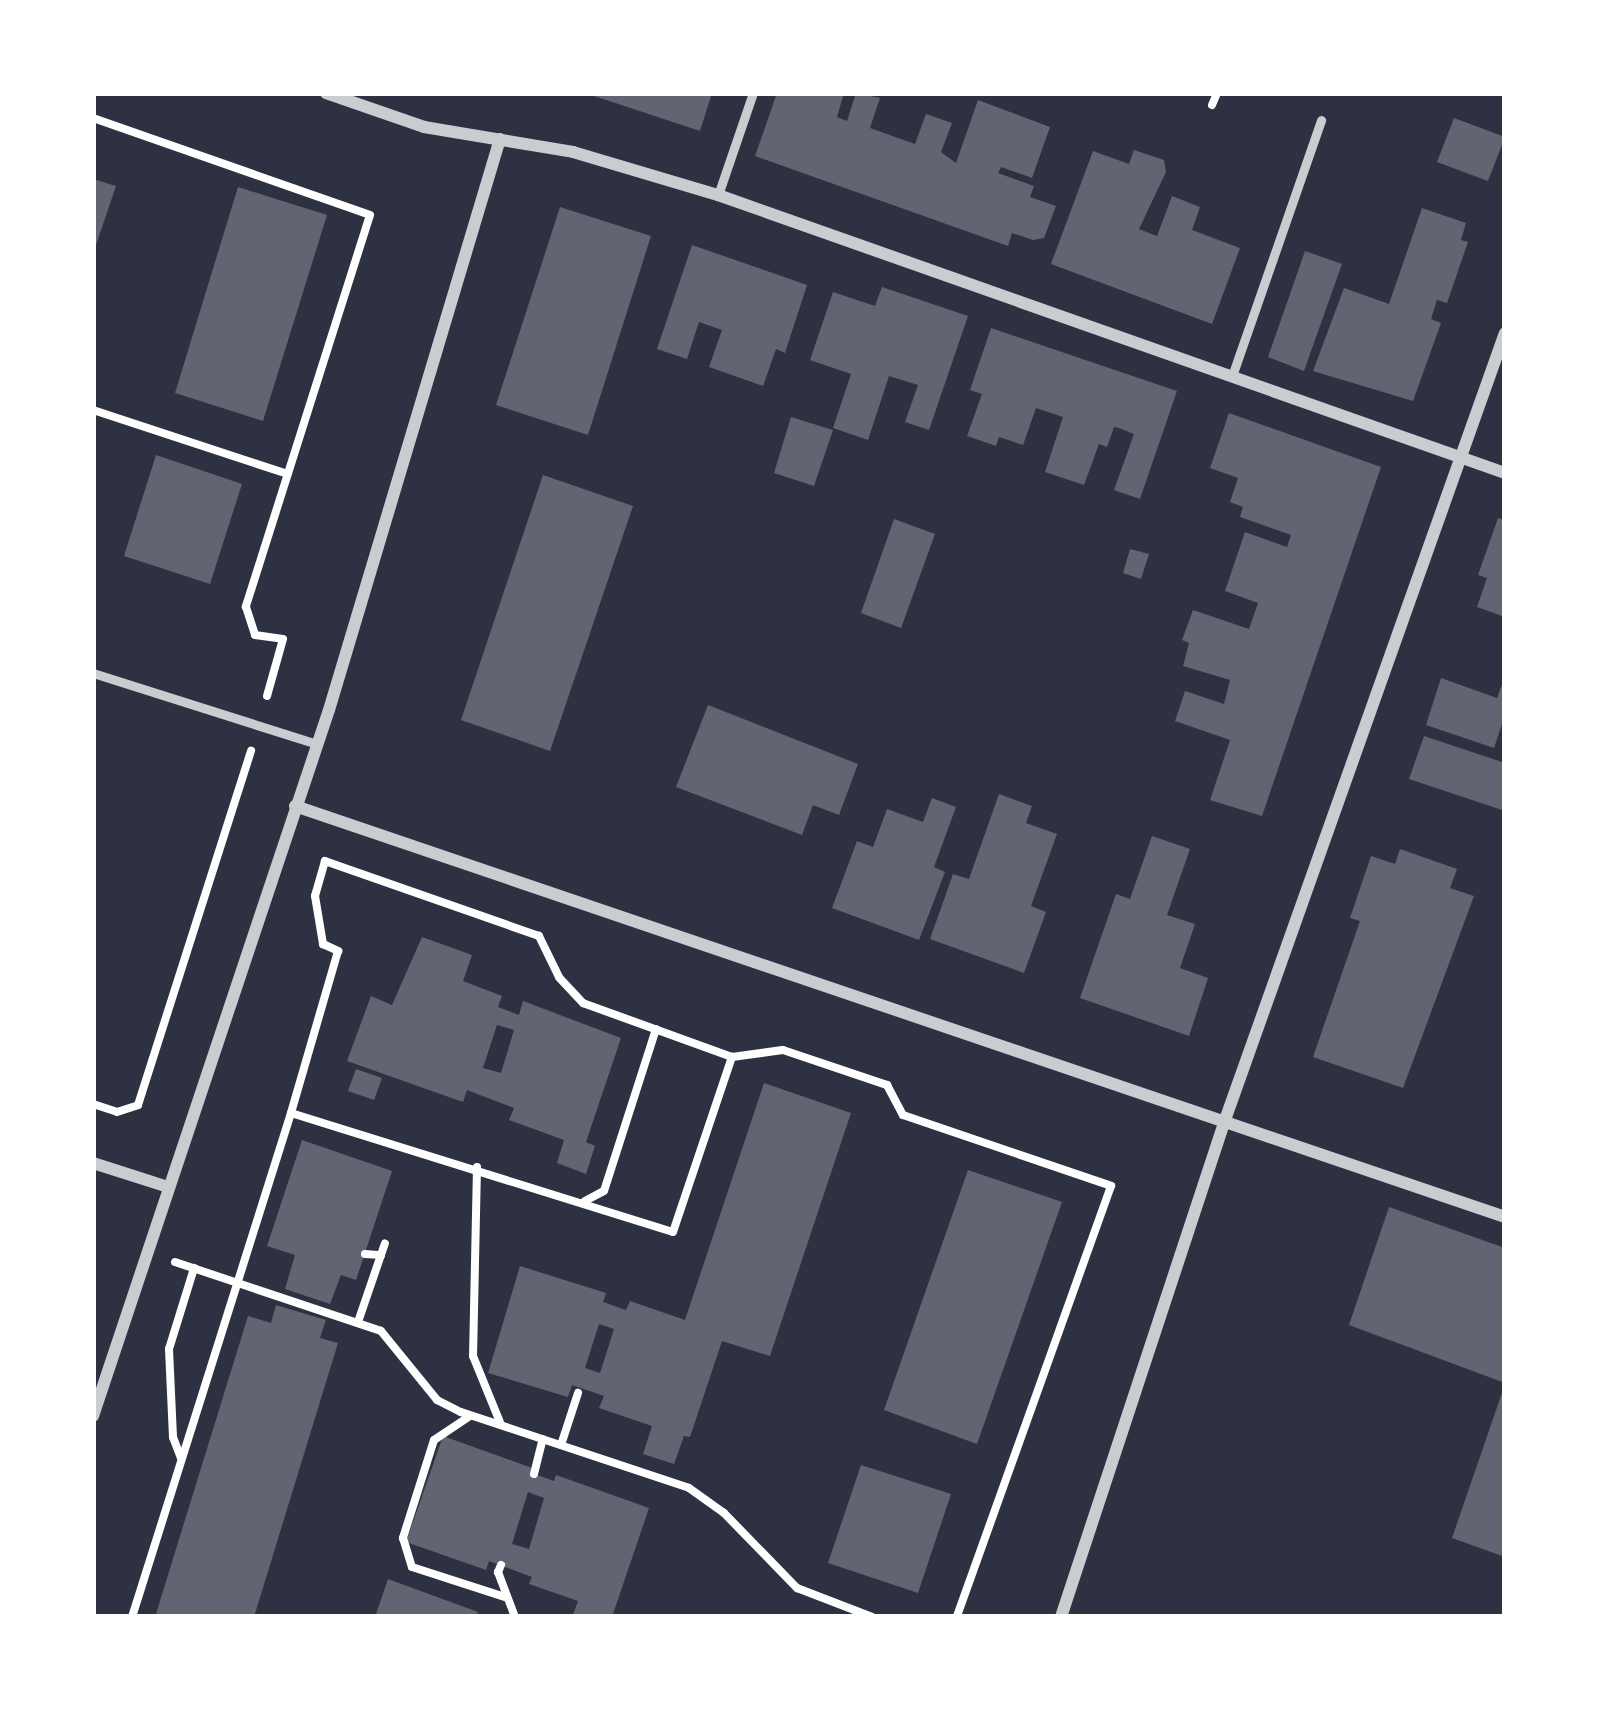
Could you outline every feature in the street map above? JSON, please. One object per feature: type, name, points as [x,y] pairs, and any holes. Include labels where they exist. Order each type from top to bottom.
[{"type":"street","points":[[326,93],[424,127],[573,152],[718,195],[1505,473]]},
{"type":"street","points":[[93,1416],[165,1186],[317,743],[500,140]]},
{"type":"street","points":[[1061,1617],[1225,1120],[1505,333]]},
{"type":"street","points":[[296,806],[1505,1217]]},
{"type":"street","points":[[93,1163],[165,1186]]},
{"type":"lane","points":[[718,195],[753,93]]},
{"type":"lane","points":[[1232,376],[1321,120]]},
{"type":"lane","points":[[93,673],[317,743]]},
{"type":"path","points":[[1212,104],[1216,93]]},
{"type":"path","points":[[93,118],[370,215],[246,607],[254,635],[283,639],[259,725],[138,1105],[117,1112],[93,1105]]},
{"type":"path","points":[[93,410],[288,474]]},
{"type":"path","points":[[132,1617],[338,951],[323,944],[315,896],[326,861],[539,936],[559,976],[583,1003],[732,1057],[783,1050],[887,1085],[903,1115],[1112,1186],[957,1617]]},
{"type":"path","points":[[584,1202],[604,1191],[656,1029]]},
{"type":"path","points":[[291,1113],[477,1167],[674,1232],[732,1057]]},
{"type":"path","points":[[477,1167],[472,1356],[500,1422]]},
{"type":"path","points":[[358,1322],[385,1244]]},
{"type":"path","points":[[145,1252],[381,1331],[402,1350],[437,1400],[689,1488],[724,1513],[797,1588],[872,1617]]},
{"type":"path","points":[[365,1254],[381,1255]]},
{"type":"path","points":[[181,1458],[173,1437],[169,1349],[194,1268]]},
{"type":"path","points":[[561,1445],[578,1393]]},
{"type":"path","points":[[472,1415],[434,1439],[403,1538],[412,1567],[505,1597]]},
{"type":"path","points":[[534,1474],[543,1438]]},
{"type":"path","points":[[501,1565],[505,1597],[515,1617]]},
{"type":"building","points":[[585,93],[712,93],[700,131]]},
{"type":"building","points":[[777,93],[844,93],[837,117],[847,121],[856,93],[880,98],[870,128],[915,144],[926,114],[952,123],[941,152],[956,163],[978,100],[1050,127],[1032,178],[1001,167],[998,173],[1034,186],[1030,197],[1056,206],[1044,238],[1033,240],[1012,233],[1008,246],[755,156]]},
{"type":"building","points":[[1454,118],[1505,137],[1488,181],[1437,162]]},
{"type":"building","points":[[1134,150],[1164,160],[1166,172],[1139,229],[1157,236],[1172,196],[1200,207],[1192,230],[1240,248],[1212,324],[1051,264],[1093,151],[1129,164]]},
{"type":"building","points":[[93,179],[116,186],[94,251],[93,251]]},
{"type":"building","points":[[238,187],[327,215],[263,421],[175,393]]},
{"type":"building","points":[[560,207],[651,236],[588,435],[496,405]]},
{"type":"building","points":[[1422,208],[1466,223],[1461,240],[1468,242],[1447,303],[1437,300],[1431,319],[1441,323],[1413,401],[1313,371],[1344,288],[1389,304]]},
{"type":"building","points":[[692,245],[807,285],[785,353],[776,349],[763,386],[709,367],[722,330],[699,322],[687,359],[657,349]]},
{"type":"building","points":[[1305,251],[1342,264],[1304,371],[1268,357]]},
{"type":"building","points":[[882,287],[968,316],[929,430],[905,422],[918,385],[889,376],[868,440],[833,428],[851,374],[810,360],[833,292],[875,306]]},
{"type":"building","points":[[991,328],[1177,391],[1140,499],[1114,490],[1134,434],[1119,428],[1114,427],[1107,447],[1099,444],[1084,485],[1045,472],[1063,417],[1036,408],[1023,445],[999,437],[996,446],[967,436],[982,394],[970,390]]},
{"type":"building","points":[[1229,413],[1381,467],[1262,816],[1210,800],[1230,740],[1175,721],[1185,691],[1224,704],[1230,680],[1183,666],[1189,643],[1182,640],[1193,610],[1249,629],[1258,603],[1225,591],[1245,532],[1287,547],[1291,535],[1240,517],[1243,507],[1230,502],[1238,478],[1210,468]]},
{"type":"building","points":[[791,417],[833,430],[814,486],[774,473]]},
{"type":"building","points":[[156,455],[242,484],[210,584],[124,556]]},
{"type":"building","points":[[543,475],[633,506],[550,751],[461,720]]},
{"type":"building","points":[[1498,518],[1505,520],[1505,617],[1477,607],[1487,578],[1478,575]]},
{"type":"building","points":[[894,519],[935,534],[901,628],[861,613]]},
{"type":"building","points":[[1130,549],[1149,554],[1141,579],[1123,573]]},
{"type":"building","points":[[1505,676],[1505,715],[1494,748],[1426,725],[1441,678],[1497,698]]},
{"type":"building","points":[[708,705],[858,764],[839,815],[813,805],[802,835],[676,787]]},
{"type":"building","points":[[1424,736],[1505,763],[1505,811],[1409,779]]},
{"type":"building","points":[[999,794],[1032,806],[1026,823],[1057,834],[1031,906],[1046,912],[1024,973],[930,939],[953,874],[969,879]]},
{"type":"building","points":[[932,798],[956,807],[934,867],[945,872],[919,940],[832,908],[857,841],[873,847],[887,809],[923,822]]},
{"type":"building","points":[[1152,836],[1190,849],[1167,915],[1195,924],[1180,968],[1208,978],[1189,1036],[1080,998],[1116,894],[1130,899]]},
{"type":"building","points":[[1400,849],[1457,869],[1450,888],[1474,896],[1403,1088],[1313,1057],[1360,921],[1350,918],[1371,856],[1395,864]]},
{"type":"building","points":[[422,937],[472,955],[463,981],[502,996],[498,1007],[519,1015],[523,1001],[621,1038],[586,1142],[595,1146],[586,1174],[557,1163],[564,1140],[509,1120],[514,1108],[467,1090],[463,1102],[347,1061],[371,996],[392,1005]],"holes":[[[497,1025],[514,1030],[501,1073],[483,1068]]]},
{"type":"building","points":[[356,1069],[382,1078],[374,1100],[348,1091]]},
{"type":"building","points":[[764,1083],[851,1113],[770,1356],[722,1341],[690,1437],[684,1436],[674,1464],[643,1454],[652,1426],[599,1408],[604,1396],[572,1385],[568,1397],[488,1373],[520,1266],[606,1293],[603,1302],[626,1310],[630,1301],[685,1320]],"holes":[[[599,1324],[614,1329],[600,1373],[585,1368]]]},
{"type":"building","points":[[302,1140],[392,1171],[356,1280],[341,1275],[330,1304],[285,1289],[295,1255],[267,1246]]},
{"type":"building","points":[[968,1170],[1062,1202],[977,1444],[884,1410]]},
{"type":"building","points":[[1389,1207],[1505,1248],[1505,1383],[1349,1325]]},
{"type":"building","points":[[276,1305],[326,1320],[320,1338],[338,1343],[254,1617],[155,1617],[248,1316],[271,1323]]},
{"type":"building","points":[[1505,1387],[1505,1557],[1452,1538]]},
{"type":"building","points":[[443,1436],[532,1468],[531,1473],[554,1481],[556,1475],[649,1508],[612,1617],[572,1617],[578,1601],[529,1584],[532,1577],[489,1561],[486,1570],[406,1542]],"holes":[[[528,1492],[544,1498],[529,1549],[512,1544]]]},
{"type":"building","points":[[861,1465],[951,1494],[918,1593],[828,1563]]},
{"type":"building","points":[[388,1579],[478,1612],[476,1617],[375,1617]]}]
